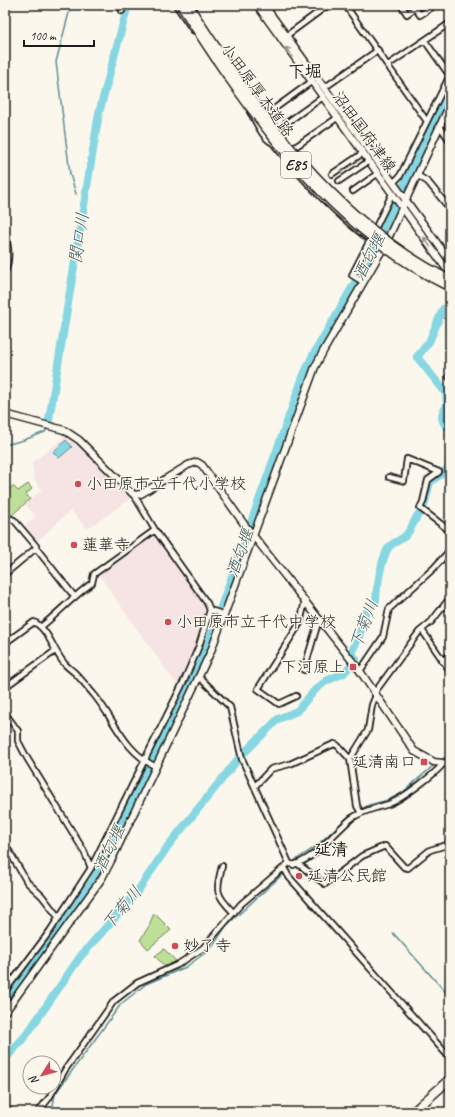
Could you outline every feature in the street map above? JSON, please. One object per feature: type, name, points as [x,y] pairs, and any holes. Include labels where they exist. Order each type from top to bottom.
[{"type":"highway","name":"小田原厚木道路","points":[[181,5],[225,71],[273,136],[323,195],[369,235],[450,287]]},
{"type":"highway","name":"小田原厚木道路","points":[[193,5],[230,67],[278,132],[328,190],[372,230],[401,251],[450,280]]},
{"type":"highway","points":[[413,1112],[450,1079]]},
{"type":"main road","name":"沼田国府津線","points":[[257,5],[450,274]]},
{"type":"main road","name":"沼田国府津線","points":[[264,5],[450,261]]},
{"type":"main road","points":[[5,1012],[102,878],[200,678],[316,367],[324,350],[384,245],[404,199],[450,104]]},
{"type":"main road","points":[[5,414],[64,430],[80,440],[134,495],[141,494],[188,465],[198,462],[202,465],[253,536],[360,671],[414,751],[434,762],[450,764]]},
{"type":"main road","points":[[5,1111],[11,1112]]},
{"type":"street","points":[[122,11],[124,5]]},
{"type":"street","points":[[176,5],[269,141],[317,195],[342,219],[370,240]]},
{"type":"street","points":[[286,36],[328,5]]},
{"type":"street","points":[[344,5],[378,50],[426,120]]},
{"type":"street","points":[[401,5],[407,14],[415,8],[420,15],[431,8],[429,5]]},
{"type":"street","points":[[388,66],[450,23]]},
{"type":"street","points":[[393,183],[400,176],[426,120],[450,74],[425,41]]},
{"type":"street","points":[[324,88],[378,50]]},
{"type":"street","points":[[274,109],[311,82]]},
{"type":"street","points":[[285,124],[323,97]]},
{"type":"street","points":[[295,147],[337,118]]},
{"type":"street","points":[[440,126],[450,141]]},
{"type":"street","points":[[332,174],[363,153]]},
{"type":"street","points":[[339,181],[369,161]]},
{"type":"street","points":[[353,191],[378,174]]},
{"type":"street","points":[[416,175],[428,182],[450,210]]},
{"type":"street","points":[[363,282],[352,275],[393,195]]},
{"type":"street","points":[[5,272],[8,261],[6,239]]},
{"type":"street","points":[[389,477],[404,480],[407,459],[439,472],[428,480],[424,502],[420,508],[450,531]]},
{"type":"street","points":[[134,495],[155,530],[212,610],[224,615]]},
{"type":"street","points":[[6,517],[14,520],[74,596]]},
{"type":"street","points":[[42,626],[62,610],[74,596],[92,583],[94,574],[155,530]]},
{"type":"street","points":[[5,574],[36,548]]},
{"type":"street","points":[[360,671],[383,637],[389,610],[434,568],[450,550]]},
{"type":"street","points":[[350,759],[368,730],[371,709],[376,693],[422,630],[431,622],[450,598]]},
{"type":"street","points":[[296,696],[279,704],[258,689],[300,623],[305,601]]},
{"type":"street","points":[[5,991],[59,918],[91,868],[184,681],[212,610]]},
{"type":"street","points":[[304,670],[319,619]]},
{"type":"street","points":[[5,643],[34,622],[42,626],[55,651],[64,664],[75,673],[96,698],[113,724],[136,754],[144,761],[156,767]]},
{"type":"street","points":[[422,630],[450,671]]},
{"type":"street","points":[[5,687],[55,651]]},
{"type":"street","points":[[442,661],[450,656]]},
{"type":"street","points":[[200,678],[230,707],[242,759],[273,830],[289,863],[293,865],[298,864],[318,850],[360,811],[401,798],[437,771],[443,764]]},
{"type":"street","points":[[5,712],[18,731],[18,741],[27,758],[84,850],[91,868]]},
{"type":"street","points":[[255,786],[271,769],[290,764],[334,744],[338,745],[350,759],[360,811]]},
{"type":"street","points":[[5,844],[27,882],[42,896],[59,918]]},
{"type":"street","points":[[298,864],[325,884],[362,856],[385,846],[404,867],[408,868],[430,850],[450,844]]},
{"type":"street","points":[[38,1112],[50,1098],[65,1070],[114,1001],[137,983],[188,960],[203,948],[233,912],[289,863]]},
{"type":"street","points":[[222,866],[217,893],[220,899],[233,912]]},
{"type":"street","points":[[284,868],[288,877],[450,1058]]},
{"type":"street","points":[[5,971],[12,982]]},
{"type":"shaded area","name":"小田原市立千代小学校","points":[[66,436],[79,444],[98,462],[98,464],[129,497],[129,500],[87,529],[71,510],[38,541],[35,541],[23,527],[36,516],[25,504],[42,490],[34,479],[32,463]]},
{"type":"shaded area","name":"小田原市立千代中学校","points":[[155,533],[206,604],[201,635],[182,680],[177,685],[98,574]]},
{"type":"green space","points":[[28,484],[32,489],[26,494],[30,499],[11,516],[5,515],[5,489],[8,490],[13,486],[18,491]]},
{"type":"green space","points":[[154,913],[171,930],[148,949],[140,940],[149,926]]},
{"type":"green space","points":[[164,949],[178,963],[167,969],[155,956]]},
{"type":"water","points":[[66,440],[72,447],[59,458],[53,452]]},
{"type":"waterway","points":[[71,5],[56,62],[70,174],[76,194]]},
{"type":"waterway","name":"関口川","points":[[49,420],[99,113],[128,5]]},
{"type":"waterway","name":"酒匂堰","points":[[5,1004],[94,879],[190,685],[206,649],[303,377],[312,357],[368,260],[450,89]]},
{"type":"waterway","name":"下菊川","points":[[443,309],[429,342],[417,357],[446,393],[447,406],[443,411],[442,418],[446,426],[450,428]]},
{"type":"waterway","name":"関口川","points":[[5,445],[45,432],[48,427]]},
{"type":"waterway","points":[[5,461],[9,467]]},
{"type":"waterway","name":"下菊川","points":[[423,509],[430,482],[447,470],[450,464]]},
{"type":"waterway","name":"下菊川","points":[[378,584],[382,564],[388,549],[392,544],[406,535],[421,511]]},
{"type":"waterway","name":"下菊川","points":[[356,659],[351,653],[359,637],[365,613],[376,601],[377,588]]},
{"type":"waterway","name":"下菊川","points":[[244,753],[278,719],[297,711],[315,690],[326,681],[344,673],[350,666]]},
{"type":"waterway","points":[[440,760],[450,755]]},
{"type":"waterway","name":"下菊川","points":[[5,1059],[27,1034],[80,957],[137,892],[168,846],[239,758]]},
{"type":"waterway","points":[[294,861],[315,847],[349,816],[369,805],[388,800],[402,793],[434,765]]},
{"type":"waterway","points":[[52,1112],[55,1094],[121,1004],[146,984],[186,967],[205,953],[213,946],[226,926],[283,874]]},
{"type":"waterway","points":[[393,933],[450,997]]},
{"type":"place","name":"小田原市立千代小学校","points":[[78,484]]},
{"type":"place","name":"蓮華寺","points":[[74,545]]},
{"type":"place","name":"小田原市立千代中学校","points":[[168,622]]},
{"type":"place","name":"下河原上","points":[[353,667]]},
{"type":"place","name":"延清南口","points":[[424,762]]},
{"type":"place","name":"延清公民館","points":[[299,876]]},
{"type":"place","name":"妙了寺","points":[[175,946]]},
{"type":"district","name":"下堀","points":[[305,71]]},
{"type":"district","name":"延清","points":[[331,849]]}]
